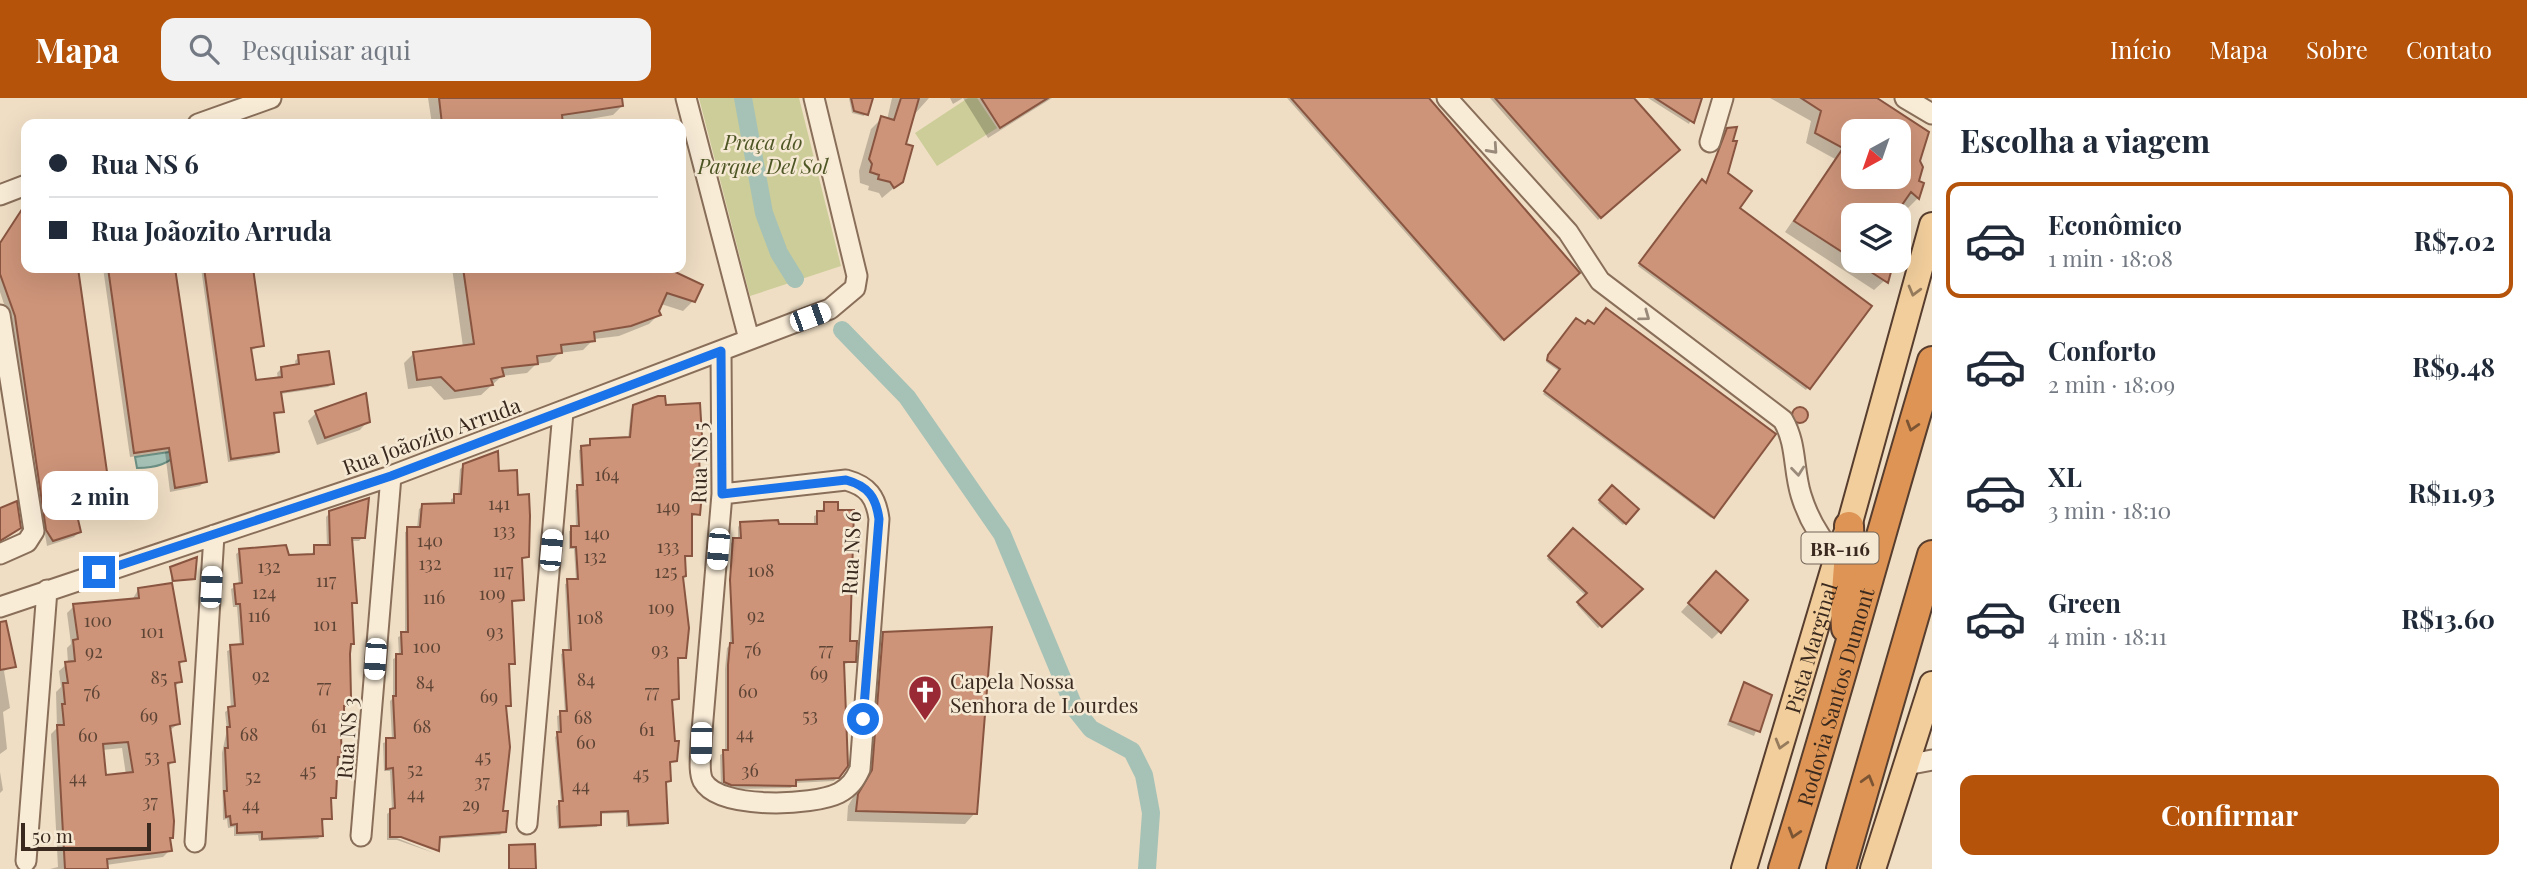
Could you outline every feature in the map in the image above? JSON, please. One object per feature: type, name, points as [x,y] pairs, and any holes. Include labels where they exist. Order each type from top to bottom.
[{"type":"highway","name":"Rodovia Santos Dumont","points":[[1783,869],[1850,652],[1886,513],[1932,361]]},
{"type":"highway","points":[[1849,526],[1849,565],[1844,606],[1850,652]]},
{"type":"highway","points":[[1842,869],[1932,555]]},
{"type":"main road","name":"Pista Marginal","points":[[1745,869],[1837,558],[1849,526],[1932,225]]},
{"type":"main road","points":[[1873,869],[1932,684]]},
{"type":"street","points":[[212,119],[271,98]]},
{"type":"street","points":[[686,98],[749,339]]},
{"type":"street","name":"Rua Joãozito Arruda","points":[[0,607],[391,476],[830,309],[855,288],[857,276],[814,98]]},
{"type":"street","points":[[1447,98],[1567,232],[1600,281],[1783,419],[1791,434],[1800,493],[1822,541],[1837,558]]},
{"type":"street","points":[[1710,142],[1723,98]]},
{"type":"street","points":[[1905,98],[1932,114]]},
{"type":"street","points":[[0,195],[21,187]]},
{"type":"street","points":[[0,315],[34,531],[27,542],[0,554]]},
{"type":"street","name":"Rua NS 5","points":[[721,351],[722,494],[701,743],[702,779],[710,789],[730,799],[804,802],[836,794],[847,788],[860,769]]},
{"type":"street","points":[[527,824],[563,412]]},
{"type":"street","name":"Rua NS 3","points":[[361,836],[391,476]]},
{"type":"street","name":"Rua NS 6","points":[[722,494],[846,480],[860,484],[874,498],[879,519],[860,769]]},
{"type":"street","points":[[195,842],[214,535]]},
{"type":"street","points":[[26,861],[47,590]]},
{"type":"street","points":[[1906,765],[1932,760]]},
{"type":"green space","name":"Praça do Parque Del Sol","points":[[699,98],[799,98],[841,266],[750,296]]},
{"type":"green space","points":[[968,98],[977,98],[997,128],[937,166],[915,133]]},
{"type":"shaded area","points":[[183,450],[162,464],[137,468],[135,457]]},
{"type":"building","points":[[439,98],[622,98],[623,106],[562,115],[562,119],[441,119]]},
{"type":"building","points":[[851,98],[873,98],[868,115],[854,111]]},
{"type":"building","points":[[901,98],[919,98],[906,144],[913,146],[903,182],[894,188],[890,182],[878,179],[879,175],[870,172],[872,164],[869,159],[881,116],[894,120]]},
{"type":"building","points":[[981,98],[1048,98],[1000,128]]},
{"type":"building","points":[[1291,98],[1429,98],[1580,273],[1504,340]]},
{"type":"building","points":[[1495,98],[1634,98],[1680,150],[1601,218]]},
{"type":"building","points":[[1655,98],[1702,98],[1694,123]]},
{"type":"building","points":[[1801,98],[1877,98],[1909,119],[1841,119],[1841,147],[1815,133],[1821,111]]},
{"type":"building","points":[[1911,120],[1929,132],[1920,161],[1923,167],[1919,181],[1924,183],[1919,199],[1911,192],[1903,203],[1841,203],[1841,251],[1794,221],[1841,151],[1841,189],[1911,189]]},
{"type":"building","points":[[1737,127],[1733,141],[1737,141],[1728,173],[1752,191],[1740,208],[1872,306],[1810,389],[1639,263],[1702,179],[1706,183],[1727,128]]},
{"type":"building","points":[[21,211],[21,273],[79,273],[110,493],[73,498],[81,532],[53,541],[46,530],[15,316],[0,274],[0,243]]},
{"type":"building","points":[[109,273],[176,273],[207,482],[175,488],[169,448],[134,453]]},
{"type":"building","points":[[205,273],[254,273],[264,346],[251,348],[256,380],[282,377],[281,367],[299,364],[298,355],[329,351],[334,384],[281,392],[284,412],[274,413],[279,452],[231,459]]},
{"type":"building","points":[[464,273],[677,273],[703,285],[695,302],[667,293],[659,311],[661,315],[631,326],[594,332],[595,341],[561,345],[562,353],[537,356],[538,364],[502,368],[504,376],[491,379],[493,385],[455,391],[441,377],[417,380],[413,352],[474,344]]},
{"type":"building","points":[[1873,273],[1891,273],[1888,283]]},
{"type":"building","points":[[1606,308],[1776,434],[1714,518],[1544,391],[1560,369],[1547,360],[1548,355],[1576,318],[1585,324],[1588,320],[1594,324]]},
{"type":"building","points":[[366,393],[370,422],[325,438],[315,411]]},
{"type":"building","points":[[665,396],[666,405],[700,403],[703,453],[699,453],[700,482],[703,482],[700,515],[692,514],[692,556],[685,556],[686,576],[683,577],[689,628],[686,658],[678,658],[679,699],[672,700],[675,741],[679,741],[677,761],[670,762],[671,781],[666,782],[668,823],[629,825],[628,811],[601,812],[601,825],[560,827],[559,801],[563,801],[557,732],[561,732],[560,711],[567,711],[563,650],[571,650],[567,579],[578,579],[576,547],[571,547],[571,526],[579,526],[577,485],[583,485],[581,446],[590,445],[590,439],[630,437],[633,405]]},
{"type":"building","points":[[1800,407],[1806,409],[1806,421],[1800,423],[1794,421],[1792,415],[1794,409]]},
{"type":"building","points":[[498,451],[499,471],[517,470],[518,495],[529,494],[530,516],[529,557],[522,558],[524,600],[512,601],[515,664],[509,664],[511,706],[506,706],[510,747],[503,811],[508,811],[506,832],[440,837],[439,851],[401,837],[390,837],[390,809],[395,808],[393,768],[386,769],[386,738],[395,738],[393,696],[396,696],[396,654],[402,654],[401,632],[408,632],[407,527],[420,527],[422,504],[454,503],[454,494],[461,494],[463,464]]},
{"type":"building","points":[[1612,485],[1639,509],[1626,524],[1599,500]]},
{"type":"building","points":[[369,498],[365,538],[352,538],[357,603],[352,603],[354,644],[351,644],[350,654],[351,697],[350,706],[344,706],[344,715],[340,715],[342,757],[338,757],[336,798],[331,798],[332,819],[322,819],[323,836],[262,839],[262,832],[237,833],[237,824],[231,825],[230,816],[226,817],[224,791],[227,791],[225,748],[228,748],[227,727],[230,727],[228,707],[235,706],[230,645],[243,644],[240,604],[236,604],[234,584],[242,583],[239,549],[286,545],[289,555],[314,554],[314,545],[330,545],[329,511]]},
{"type":"building","points":[[17,501],[21,528],[0,541],[0,508]]},
{"type":"building","points":[[824,502],[838,502],[838,510],[854,510],[850,641],[857,641],[856,662],[844,662],[848,766],[839,778],[796,780],[796,786],[731,785],[724,782],[723,750],[728,750],[728,665],[730,643],[733,643],[730,580],[733,538],[741,538],[740,522],[778,520],[779,524],[817,524],[817,511],[824,511]]},
{"type":"building","points":[[1573,528],[1643,589],[1602,627],[1577,602],[1587,593],[1548,556]]},
{"type":"building","points":[[197,557],[195,579],[173,581],[170,567]]},
{"type":"building","points":[[1716,571],[1748,600],[1721,633],[1688,603]]},
{"type":"building","points":[[172,583],[186,661],[179,662],[182,682],[175,683],[180,724],[170,726],[175,762],[168,763],[174,821],[173,838],[170,838],[172,851],[107,859],[108,869],[65,869],[57,725],[64,725],[63,683],[68,683],[65,662],[75,661],[73,640],[78,639],[73,604],[139,598],[138,588]],"holes":[[[128,742],[133,772],[106,775],[103,744]]]},
{"type":"building","points":[[6,621],[16,667],[0,670],[0,622]]},
{"type":"building","name":"Capela Nossa Senhora de Lourdes","points":[[992,627],[977,814],[856,811],[858,794],[872,770],[883,632]]},
{"type":"building","points":[[1744,682],[1772,695],[1760,732],[1730,721]]},
{"type":"building","points":[[535,844],[536,869],[509,869],[509,845]]},
{"type":"waterway","points":[[743,98],[764,213],[779,253],[795,279]]},
{"type":"waterway","points":[[842,330],[907,397],[1002,534],[1075,709],[1091,729],[1132,751],[1144,775],[1151,813],[1147,869]]},
{"type":"place","name":"Capela Nossa Senhora de Lourdes","points":[[925,722]]},
{"type":"route","points":[[99,572],[391,476],[721,351],[722,494],[846,480],[860,484],[877,504],[879,519],[863,719]]}]
